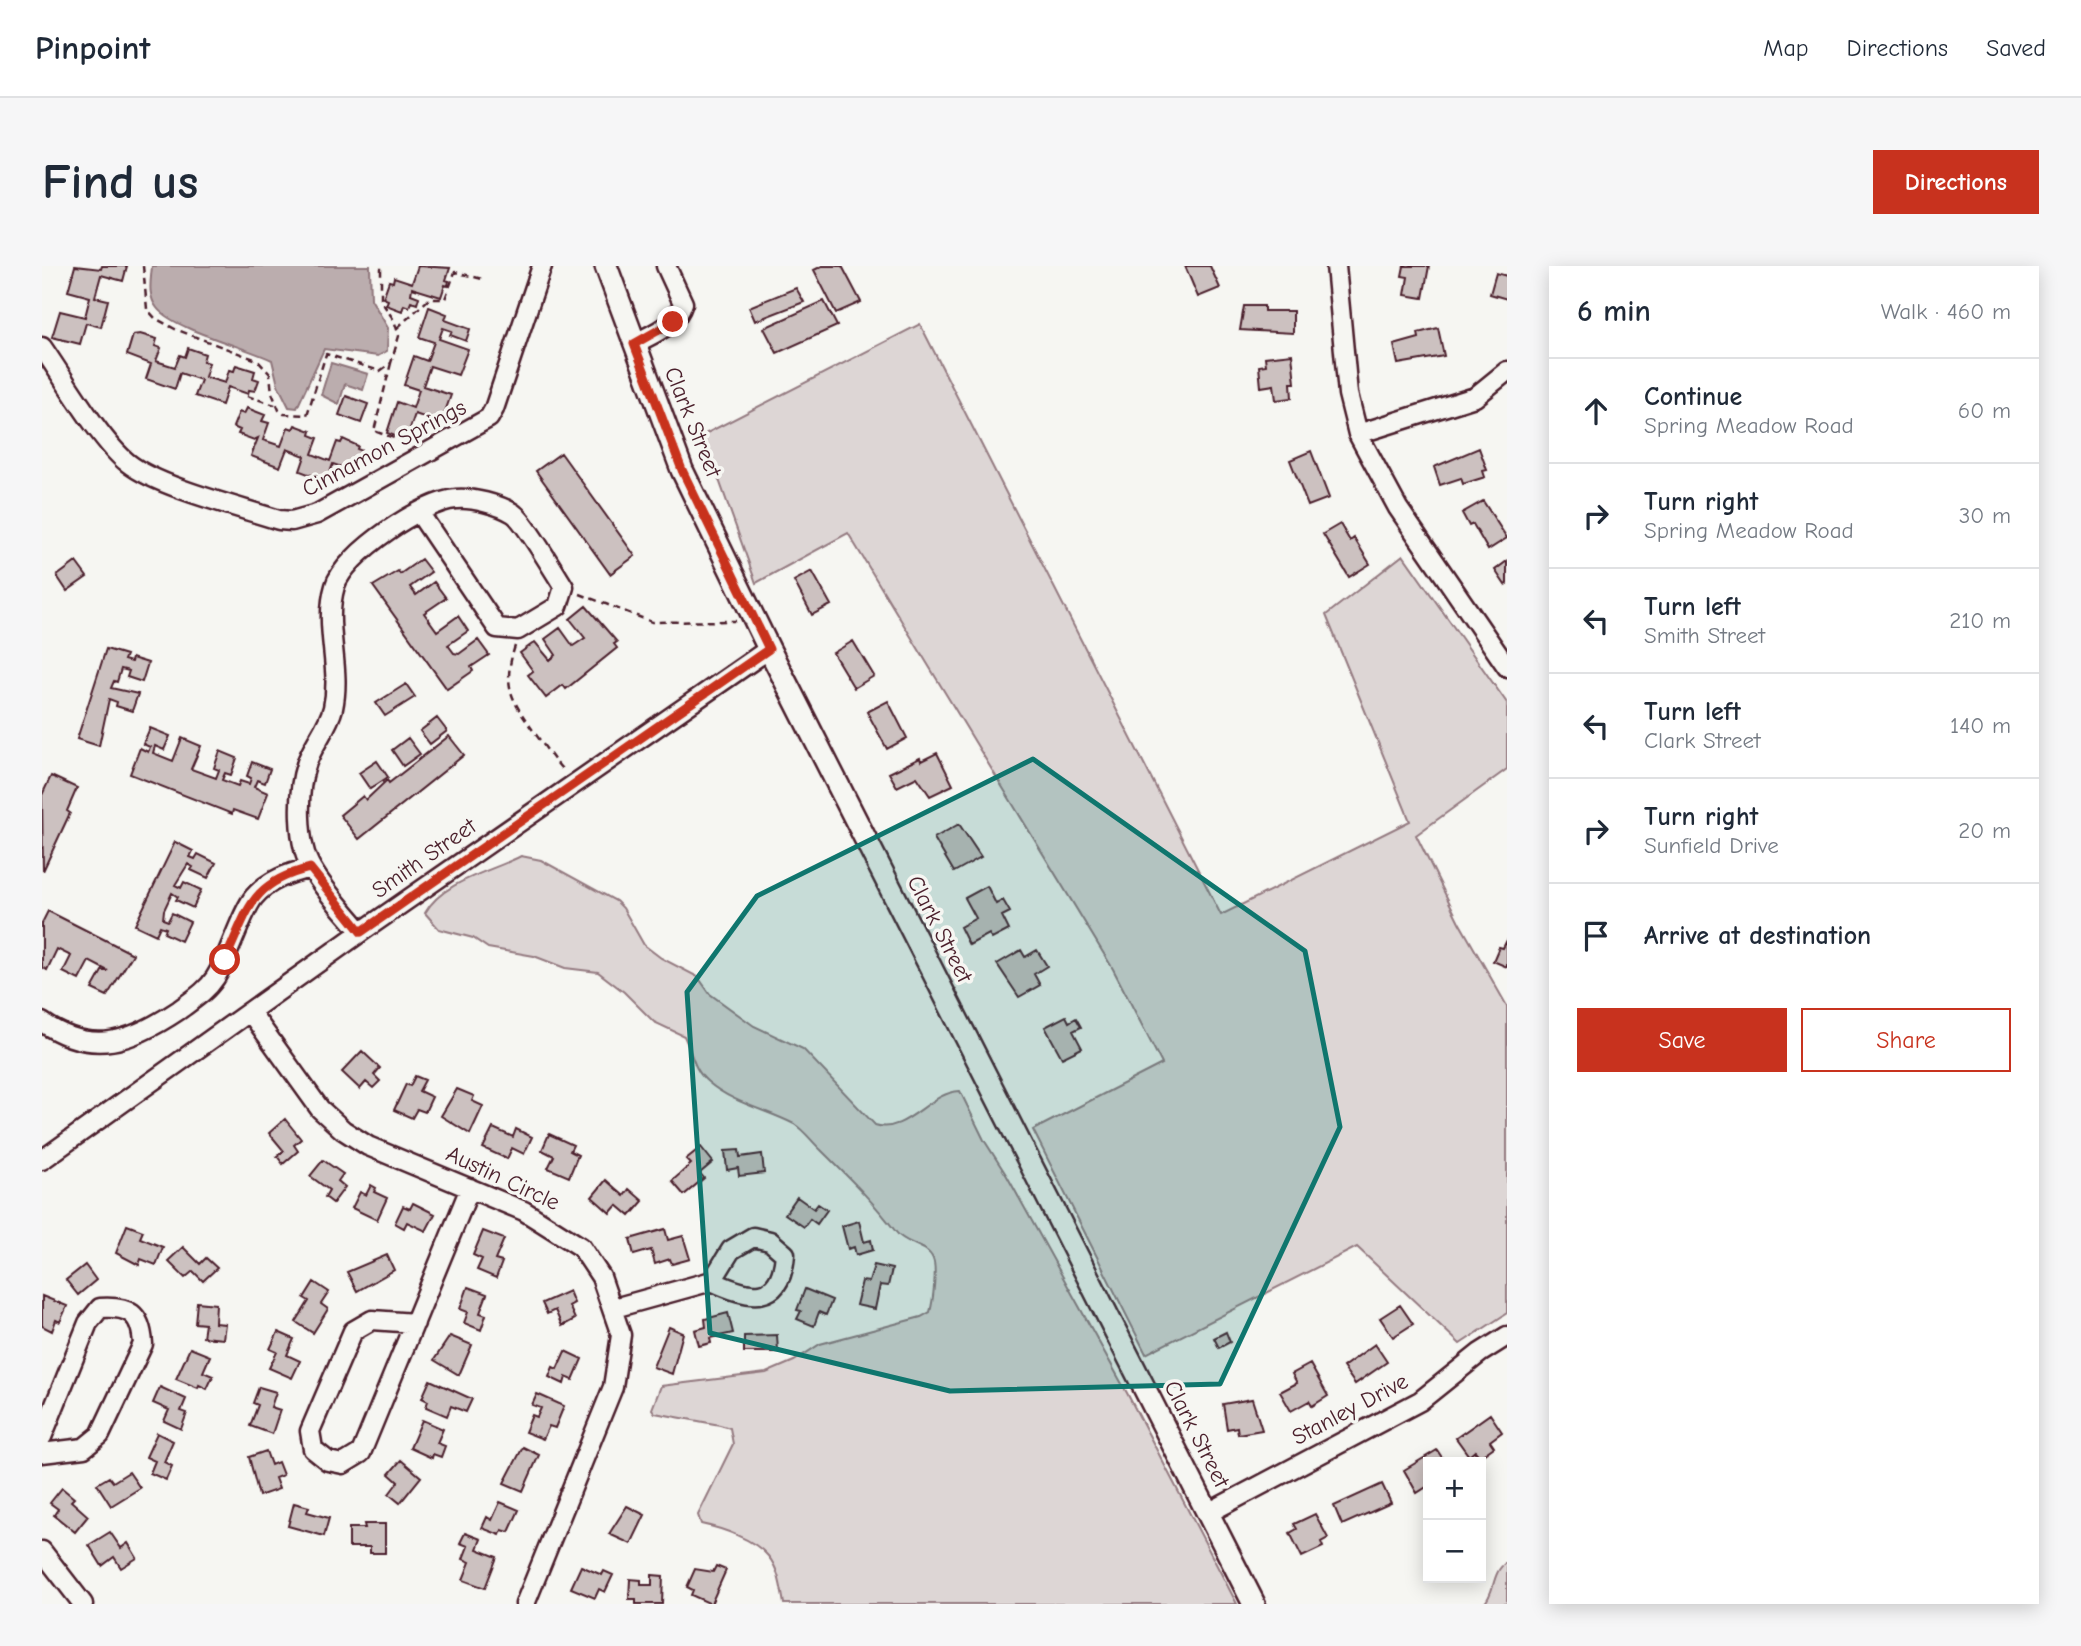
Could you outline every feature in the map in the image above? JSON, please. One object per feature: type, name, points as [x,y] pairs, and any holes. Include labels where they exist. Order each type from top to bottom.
[{"type":"main road","name":"Clark Street","points":[[606,266],[682,470],[769,649],[1254,1604]]},
{"type":"street","name":"Cinnamon Springs","points":[[42,347],[113,447],[130,465],[157,479],[292,522],[317,514],[433,451],[492,414],[541,266]]},
{"type":"street","points":[[634,344],[673,322],[680,312],[683,303],[666,266]]},
{"type":"street","points":[[1334,266],[1348,394],[1358,435],[1398,508],[1507,667]]},
{"type":"street","points":[[1358,435],[1475,397],[1507,371]]},
{"type":"street","points":[[361,932],[310,868],[299,812],[306,765],[333,708],[335,664],[330,615],[335,583],[359,551],[420,514],[443,501],[469,499],[514,513],[564,587],[558,606],[518,630],[496,628],[420,514]]},
{"type":"street","name":"Smith Street","points":[[42,1160],[361,932],[769,649]]},
{"type":"street","points":[[42,1022],[57,1033],[85,1041],[107,1042],[134,1037],[156,1026],[201,995],[214,980],[253,897],[287,874],[310,868]]},
{"type":"street","name":"Austin Circle","points":[[251,1013],[320,1109],[343,1130],[368,1146],[524,1211],[581,1247],[601,1278],[614,1308],[621,1335],[613,1387],[526,1604]]},
{"type":"street","points":[[415,1323],[372,1320],[353,1331],[310,1430],[313,1449],[328,1461],[343,1464],[361,1453],[415,1323],[470,1188]]},
{"type":"street","points":[[614,1308],[712,1281]]},
{"type":"street","points":[[42,1437],[88,1323],[100,1308],[119,1307],[134,1315],[142,1329],[142,1344],[100,1435],[84,1448],[42,1453]]},
{"type":"street","name":"Stanley Drive","points":[[1208,1513],[1420,1401],[1480,1353],[1507,1336]]},
{"type":"street","points":[[42,1551],[83,1604]]},
{"type":"path","points":[[143,266],[147,309],[155,318],[175,329],[257,360],[270,374],[275,405]]},
{"type":"path","points":[[381,266],[381,301],[397,328],[398,345],[374,431],[433,451]]},
{"type":"path","points":[[397,328],[429,299],[445,299],[455,272],[482,279]]},
{"type":"path","points":[[247,396],[275,405],[284,414],[307,415],[326,354],[380,371],[391,363]]},
{"type":"path","points":[[564,587],[652,622],[736,621]]},
{"type":"path","points":[[518,630],[509,665],[509,691],[515,706],[550,757],[564,771]]},
{"type":"highlighted area","points":[[1033,759],[1305,951],[1340,1127],[1220,1384],[950,1391],[710,1333],[687,992],[757,896]]},
{"type":"shaded area","points":[[152,266],[370,266],[371,299],[388,328],[387,351],[378,356],[324,349],[297,408],[289,407],[278,385],[272,360],[193,330],[165,316],[157,308],[151,293]]},
{"type":"shaded area","points":[[920,324],[1221,915],[1410,821],[1326,615],[1403,555],[1507,703],[1507,769],[1416,835],[1459,922],[1507,1006],[1507,1313],[1460,1344],[1357,1247],[1146,1354],[1033,1130],[1162,1064],[1113,969],[848,533],[756,583],[703,435]]},
{"type":"shaded area","points":[[331,363],[368,374],[363,390],[345,384],[339,404],[321,395]]},
{"type":"shaded area","points":[[521,856],[541,860],[616,901],[623,908],[644,945],[661,958],[698,977],[710,994],[754,1026],[803,1049],[875,1125],[897,1124],[938,1098],[960,1091],[984,1140],[1007,1176],[1127,1393],[1237,1604],[784,1604],[775,1567],[762,1550],[737,1535],[701,1524],[698,1515],[733,1444],[730,1428],[655,1413],[652,1409],[661,1386],[766,1373],[794,1361],[820,1344],[921,1317],[930,1312],[935,1277],[933,1259],[926,1250],[900,1236],[802,1130],[717,1089],[703,1077],[696,1066],[684,1036],[654,1022],[624,992],[598,972],[565,968],[534,956],[488,948],[473,938],[439,929],[425,913],[433,902],[455,885]]},
{"type":"shaded area","points":[[1507,1562],[1507,1604],[1484,1604],[1498,1571]]},
{"type":"building","points":[[75,266],[101,269],[102,266],[127,266],[123,281],[101,275],[95,297],[108,300],[101,327],[86,323],[80,344],[52,337],[60,311],[85,317],[90,297],[68,291]]},
{"type":"building","points":[[418,266],[450,268],[446,280],[449,281],[448,286],[445,285],[441,297],[412,288],[411,294],[419,297],[417,304],[411,302],[409,307],[404,305],[402,311],[386,305],[388,300],[383,298],[389,281],[393,282],[394,277],[412,283]]},
{"type":"building","points":[[822,266],[842,266],[861,302],[836,313],[814,270]]},
{"type":"building","points":[[1185,266],[1210,266],[1220,288],[1198,297]]},
{"type":"building","points":[[1404,266],[1429,266],[1423,298],[1405,295],[1408,277],[1402,276]]},
{"type":"building","points":[[1496,273],[1507,276],[1507,299],[1490,294]]},
{"type":"building","points":[[796,288],[804,302],[755,321],[749,307]]},
{"type":"building","points":[[824,301],[837,326],[777,353],[764,328]]},
{"type":"building","points":[[1244,306],[1264,306],[1264,311],[1293,311],[1293,333],[1240,330]]},
{"type":"building","points":[[429,307],[447,314],[445,320],[470,329],[466,341],[450,335],[452,331],[443,328],[439,339],[468,349],[458,375],[430,366],[423,386],[451,395],[441,423],[415,414],[406,440],[387,433],[397,402],[413,408],[419,390],[404,385],[414,356],[427,361],[434,342],[419,337]]},
{"type":"building","points":[[1438,328],[1444,356],[1398,364],[1394,345],[1419,338],[1418,333]]},
{"type":"building","points":[[140,334],[157,339],[155,346],[161,348],[156,361],[175,367],[180,355],[185,357],[188,348],[205,354],[203,361],[209,363],[205,377],[225,383],[229,370],[234,371],[236,365],[255,371],[253,378],[259,380],[255,391],[249,390],[248,394],[228,387],[222,405],[195,396],[201,380],[180,373],[175,389],[146,379],[151,364],[127,355],[133,335]]},
{"type":"building","points":[[1292,354],[1295,383],[1291,383],[1292,398],[1276,400],[1274,385],[1261,387],[1259,366],[1266,365],[1265,357]]},
{"type":"building","points":[[346,396],[368,404],[361,423],[339,415]]},
{"type":"building","points":[[247,408],[265,415],[262,421],[269,423],[263,440],[281,446],[288,427],[293,429],[295,425],[311,431],[310,435],[318,438],[312,454],[330,461],[337,442],[341,443],[343,439],[358,446],[357,449],[365,452],[359,467],[352,464],[350,470],[333,464],[327,481],[300,471],[305,456],[287,449],[280,467],[251,456],[258,438],[254,440],[238,434],[240,430],[233,427],[239,412],[244,414]]},
{"type":"building","points":[[1479,448],[1487,470],[1483,471],[1485,477],[1463,484],[1461,478],[1440,485],[1434,467]]},
{"type":"building","points":[[1311,451],[1329,498],[1308,506],[1290,460]]},
{"type":"building","points":[[561,453],[635,556],[610,574],[536,471]]},
{"type":"building","points":[[1483,501],[1507,538],[1488,550],[1473,524],[1469,526],[1462,513]]},
{"type":"building","points":[[1340,524],[1350,541],[1354,538],[1370,564],[1349,577],[1323,534]]},
{"type":"building","points":[[421,559],[431,572],[410,587],[416,595],[434,582],[446,598],[424,613],[437,631],[458,616],[468,631],[448,645],[454,653],[459,654],[478,640],[489,655],[471,667],[473,671],[447,689],[373,586],[398,571],[400,574]]},
{"type":"building","points":[[1507,561],[1507,584],[1505,585],[1495,570]]},
{"type":"building","points":[[76,562],[87,577],[67,591],[57,576]]},
{"type":"building","points":[[812,571],[831,605],[812,615],[794,581]]},
{"type":"building","points":[[586,606],[617,642],[614,644],[617,648],[566,689],[563,685],[546,698],[528,675],[533,671],[520,653],[535,642],[550,660],[556,655],[545,639],[560,628],[573,646],[585,638],[570,619]]},
{"type":"building","points":[[853,641],[874,676],[854,688],[833,653]]},
{"type":"building","points":[[106,649],[126,655],[124,660],[131,662],[132,658],[148,663],[142,682],[127,677],[129,671],[121,669],[117,682],[114,681],[111,688],[138,694],[132,711],[116,706],[117,702],[109,699],[99,746],[77,739]]},
{"type":"building","points":[[406,684],[415,697],[385,716],[376,703]]},
{"type":"building","points":[[888,701],[907,738],[887,749],[867,712]]},
{"type":"building","points":[[437,718],[447,731],[430,744],[420,731]]},
{"type":"building","points":[[150,728],[170,736],[164,750],[155,746],[153,753],[173,761],[182,738],[201,746],[191,769],[216,778],[219,770],[214,768],[220,751],[237,758],[231,775],[225,773],[222,780],[238,786],[240,781],[249,784],[251,778],[247,776],[252,762],[270,769],[265,783],[257,780],[254,787],[268,793],[258,819],[233,810],[232,814],[130,774],[140,748],[148,752],[150,747],[143,744]]},
{"type":"building","points":[[449,736],[464,755],[359,839],[340,815],[363,796],[366,800],[387,780],[389,783]]},
{"type":"building","points":[[408,738],[420,754],[403,766],[392,750]]},
{"type":"building","points":[[937,753],[953,785],[930,796],[917,777],[897,787],[889,773]]},
{"type":"building","points":[[377,761],[388,777],[370,789],[359,773]]},
{"type":"building","points":[[51,776],[77,788],[67,811],[70,813],[43,871],[42,795]]},
{"type":"building","points":[[959,824],[981,857],[954,872],[934,838]]},
{"type":"building","points":[[175,842],[193,851],[190,857],[195,859],[198,854],[216,863],[208,878],[191,870],[193,867],[188,864],[175,885],[181,888],[184,882],[201,890],[193,908],[176,900],[178,897],[172,893],[164,910],[163,919],[168,921],[172,913],[190,922],[181,941],[164,933],[166,928],[160,926],[156,935],[135,925]]},
{"type":"building","points":[[987,886],[996,904],[1003,900],[1010,912],[1002,916],[1009,930],[992,939],[989,934],[969,945],[960,927],[976,918],[965,898]]},
{"type":"building","points":[[48,911],[133,954],[107,996],[92,989],[102,971],[108,971],[89,961],[79,980],[63,972],[71,956],[57,949],[47,970],[42,967],[42,923]]},
{"type":"building","points":[[1507,940],[1507,967],[1493,961],[1499,947],[1503,948]]},
{"type":"building","points":[[1021,950],[1025,957],[1037,950],[1047,966],[1034,974],[1040,985],[1019,997],[997,964]]},
{"type":"building","points":[[1066,1016],[1069,1022],[1076,1018],[1081,1027],[1073,1031],[1082,1048],[1062,1058],[1045,1027]]},
{"type":"building","points":[[362,1051],[380,1068],[374,1075],[380,1081],[373,1088],[366,1082],[360,1089],[342,1072]]},
{"type":"building","points":[[415,1076],[425,1080],[419,1091],[432,1097],[425,1112],[417,1109],[412,1118],[394,1110],[406,1084],[410,1086]]},
{"type":"building","points":[[457,1089],[474,1096],[472,1101],[483,1106],[470,1134],[441,1116]]},
{"type":"building","points":[[285,1119],[301,1139],[294,1145],[298,1151],[283,1164],[277,1156],[284,1151],[269,1133]]},
{"type":"building","points":[[493,1128],[513,1137],[516,1129],[532,1137],[524,1154],[512,1148],[507,1159],[483,1148]]},
{"type":"building","points":[[549,1134],[573,1145],[570,1151],[578,1155],[569,1177],[548,1168],[554,1156],[542,1150]]},
{"type":"building","points":[[701,1147],[713,1162],[700,1173],[704,1178],[684,1195],[672,1181],[691,1164],[686,1159]]},
{"type":"building","points":[[739,1150],[740,1157],[762,1154],[764,1173],[739,1176],[738,1168],[727,1170],[725,1151]]},
{"type":"building","points":[[323,1160],[343,1174],[338,1181],[345,1187],[333,1203],[325,1197],[329,1190],[310,1176]]},
{"type":"building","points":[[606,1180],[624,1196],[629,1189],[643,1201],[630,1216],[617,1205],[610,1213],[592,1197]]},
{"type":"building","points":[[371,1185],[376,1188],[374,1192],[387,1198],[377,1220],[352,1208],[360,1192],[366,1195]]},
{"type":"building","points":[[797,1197],[814,1209],[818,1204],[827,1210],[817,1224],[810,1219],[804,1227],[785,1214]]},
{"type":"building","points":[[413,1203],[435,1214],[426,1231],[407,1222],[404,1228],[395,1223],[403,1206],[410,1209]]},
{"type":"building","points":[[859,1221],[864,1242],[871,1240],[873,1250],[856,1255],[854,1247],[848,1249],[842,1226]]},
{"type":"building","points":[[127,1225],[143,1231],[140,1238],[163,1247],[156,1265],[141,1259],[139,1265],[116,1253]]},
{"type":"building","points":[[665,1229],[668,1240],[683,1236],[690,1259],[672,1264],[670,1259],[655,1264],[651,1250],[634,1255],[630,1239]]},
{"type":"building","points":[[483,1231],[504,1239],[495,1260],[502,1262],[496,1278],[477,1270],[482,1259],[473,1255]]},
{"type":"building","points":[[183,1247],[200,1264],[206,1258],[217,1268],[203,1281],[193,1271],[185,1278],[168,1261]]},
{"type":"building","points":[[387,1255],[394,1270],[357,1291],[347,1272]]},
{"type":"building","points":[[85,1265],[96,1280],[78,1295],[66,1280]]},
{"type":"building","points":[[874,1265],[892,1269],[888,1286],[880,1285],[875,1309],[856,1305],[862,1281],[869,1282]]},
{"type":"building","points":[[314,1282],[329,1292],[321,1304],[328,1309],[313,1333],[296,1322],[309,1301],[304,1298]]},
{"type":"building","points":[[468,1287],[487,1294],[480,1313],[486,1315],[481,1330],[464,1323],[468,1312],[460,1309]]},
{"type":"building","points":[[805,1289],[832,1300],[826,1315],[819,1312],[814,1326],[797,1319],[801,1311],[797,1310]]},
{"type":"building","points":[[569,1291],[574,1303],[569,1306],[575,1319],[562,1326],[555,1310],[547,1314],[542,1303]]},
{"type":"building","points":[[42,1296],[67,1306],[60,1322],[56,1320],[52,1331],[42,1326]]},
{"type":"building","points":[[197,1302],[216,1304],[215,1323],[225,1324],[223,1339],[203,1337],[205,1324],[195,1323]]},
{"type":"building","points":[[1400,1305],[1413,1324],[1393,1337],[1380,1318]]},
{"type":"building","points":[[728,1313],[733,1333],[710,1338],[711,1343],[699,1346],[695,1330],[706,1327],[705,1319]]},
{"type":"building","points":[[669,1327],[683,1333],[672,1374],[653,1367]]},
{"type":"building","points":[[278,1332],[294,1339],[287,1355],[300,1361],[292,1378],[269,1368],[277,1352],[270,1349]]},
{"type":"building","points":[[1226,1332],[1230,1342],[1219,1348],[1214,1338]]},
{"type":"building","points":[[777,1335],[778,1352],[744,1352],[744,1336]]},
{"type":"building","points":[[450,1336],[472,1345],[459,1375],[434,1360]]},
{"type":"building","points":[[1375,1344],[1387,1362],[1355,1384],[1343,1367]]},
{"type":"building","points":[[190,1348],[210,1356],[203,1372],[213,1376],[207,1389],[176,1379]]},
{"type":"building","points":[[565,1351],[582,1359],[573,1380],[566,1377],[564,1384],[549,1377],[553,1367],[557,1369]]},
{"type":"building","points":[[1310,1364],[1328,1396],[1312,1406],[1309,1401],[1291,1411],[1280,1392],[1297,1383],[1292,1374]]},
{"type":"building","points":[[430,1380],[472,1399],[466,1412],[451,1406],[447,1416],[426,1407],[428,1401],[422,1398]]},
{"type":"building","points":[[160,1387],[186,1399],[181,1411],[187,1413],[181,1429],[164,1421],[169,1410],[153,1403]]},
{"type":"building","points":[[259,1387],[276,1392],[271,1407],[280,1410],[272,1434],[250,1426],[258,1405],[253,1403]]},
{"type":"building","points":[[537,1394],[564,1406],[555,1428],[549,1426],[543,1439],[525,1432],[532,1415],[537,1417],[541,1408],[532,1405]]},
{"type":"building","points":[[1252,1399],[1262,1430],[1238,1434],[1237,1427],[1227,1429],[1223,1404]]},
{"type":"building","points":[[1490,1414],[1502,1432],[1490,1441],[1494,1447],[1480,1457],[1475,1451],[1469,1456],[1456,1438]]},
{"type":"building","points":[[422,1420],[443,1429],[437,1443],[445,1446],[441,1457],[433,1454],[432,1458],[410,1448]]},
{"type":"building","points":[[157,1433],[173,1441],[164,1462],[172,1466],[166,1480],[150,1473],[155,1461],[146,1457]]},
{"type":"building","points":[[523,1447],[539,1455],[523,1491],[504,1483]]},
{"type":"building","points":[[1437,1450],[1442,1457],[1425,1457]]},
{"type":"building","points":[[266,1451],[271,1465],[278,1462],[283,1475],[275,1478],[279,1489],[259,1496],[249,1457]]},
{"type":"building","points":[[1423,1458],[1423,1489],[1417,1493],[1404,1470]]},
{"type":"building","points":[[401,1460],[421,1477],[400,1503],[389,1494],[398,1482],[389,1474]]},
{"type":"building","points":[[129,1472],[140,1488],[111,1506],[97,1484],[109,1477],[113,1482]]},
{"type":"building","points":[[1382,1484],[1391,1503],[1342,1525],[1334,1506]]},
{"type":"building","points":[[62,1488],[74,1498],[71,1501],[88,1516],[75,1532],[54,1515],[58,1509],[50,1503]]},
{"type":"building","points":[[500,1502],[519,1510],[509,1532],[502,1530],[500,1535],[482,1528],[487,1517],[492,1520]]},
{"type":"building","points":[[294,1503],[309,1507],[307,1512],[329,1518],[324,1536],[288,1526]]},
{"type":"building","points":[[627,1506],[645,1515],[631,1544],[609,1534]]},
{"type":"building","points":[[1315,1514],[1328,1538],[1321,1542],[1323,1547],[1302,1557],[1290,1533],[1297,1529],[1294,1524]]},
{"type":"building","points":[[364,1524],[385,1524],[385,1553],[370,1553],[370,1547],[349,1547],[349,1528],[365,1528]]},
{"type":"building","points":[[110,1532],[121,1548],[128,1543],[137,1558],[121,1568],[114,1557],[102,1566],[89,1545]]},
{"type":"building","points":[[465,1533],[481,1539],[477,1549],[497,1557],[485,1588],[463,1580],[470,1562],[463,1559],[468,1546],[460,1543]]},
{"type":"building","points":[[581,1566],[602,1575],[604,1571],[613,1575],[605,1592],[599,1589],[595,1598],[571,1588]]},
{"type":"building","points":[[716,1566],[726,1570],[711,1604],[691,1595],[693,1590],[687,1587],[695,1569],[713,1572]]},
{"type":"building","points":[[652,1575],[663,1576],[662,1604],[636,1604],[636,1599],[629,1599],[630,1579],[641,1580],[641,1585],[652,1585]]},
{"type":"route","points":[[225,960],[253,897],[269,884],[287,874],[310,868],[361,932],[769,649],[682,470],[634,344],[673,322]]}]
